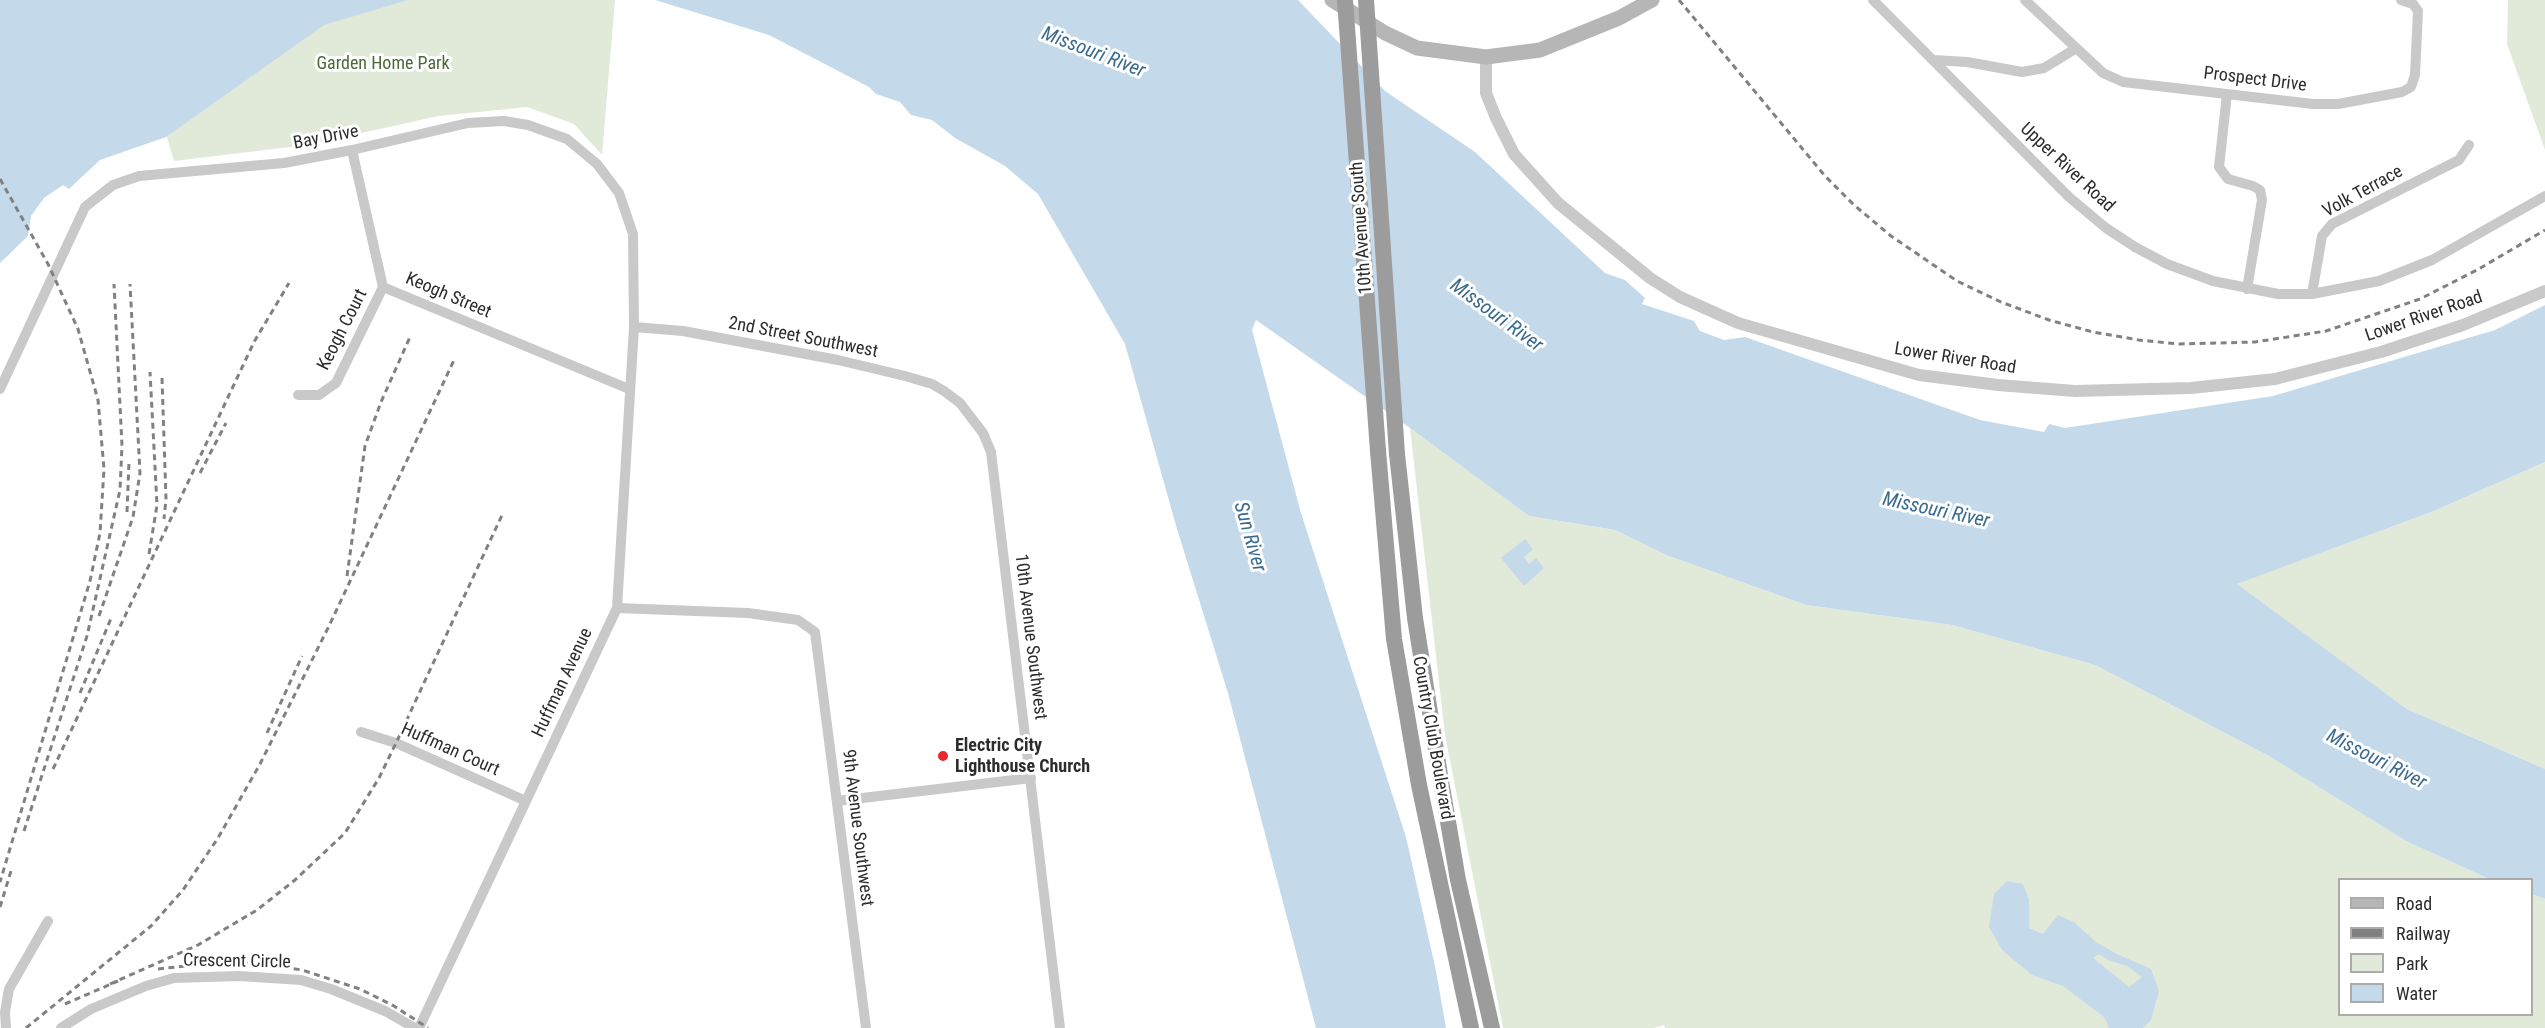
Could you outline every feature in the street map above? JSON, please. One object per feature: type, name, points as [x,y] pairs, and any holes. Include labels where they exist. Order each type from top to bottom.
[{"type":"highway","name":"10th Avenue South","points":[[1345,0],[1378,451]]},
{"type":"highway","name":"10th Avenue South","points":[[1366,0],[1397,454]]},
{"type":"highway","name":"Country Club Boulevard","points":[[1378,451],[1394,639],[1419,785],[1470,1028]]},
{"type":"highway","name":"Country Club Boulevard","points":[[1397,454],[1415,618],[1442,787],[1458,880],[1492,1028]]},
{"type":"main road","points":[[1332,0],[1385,33],[1417,48],[1486,57],[1540,50],[1610,22],[1650,2]]},
{"type":"street","name":"Upper River Road","points":[[1872,0],[2069,197],[2106,228],[2167,264],[2213,281],[2278,294],[2312,294],[2347,289],[2406,272],[2482,233],[2545,196]]},
{"type":"street","name":"Prospect Drive","points":[[2025,0],[2103,73],[2123,82],[2338,104],[2402,92],[2411,87],[2415,75],[2418,11],[2413,4],[2401,0]]},
{"type":"street","points":[[1934,60],[1967,62],[2022,72],[2044,68],[2075,49]]},
{"type":"street","name":"Lower River Road","points":[[1486,57],[1486,93],[1514,154],[1558,203],[1650,278],[1680,297],[1738,323],[1919,375],[1998,386],[2075,391],[2191,388],[2275,379],[2381,352],[2463,325],[2545,291]]},
{"type":"street","points":[[2227,94],[2219,167],[2228,179],[2260,190],[2262,200],[2247,289]]},
{"type":"street","name":"Bay Drive","points":[[0,389],[86,207],[113,186],[139,176],[284,163],[468,123],[504,121],[528,125],[567,140],[597,164],[619,193],[633,234],[634,327]]},
{"type":"street","name":"Volk Terrace","points":[[2312,294],[2322,236],[2332,225],[2459,160],[2469,145]]},
{"type":"street","name":"Keogh Street","points":[[352,150],[383,287],[629,390]]},
{"type":"street","name":"Keogh Court","points":[[298,395],[319,395],[336,383],[383,287]]},
{"type":"street","name":"Huffman Avenue","points":[[417,1028],[617,608],[634,327]]},
{"type":"street","name":"2nd Street Southwest","points":[[634,327],[682,331],[860,365],[932,384],[960,403]]},
{"type":"street","name":"10th Avenue Southwest","points":[[960,403],[983,433],[991,452],[1060,1028]]},
{"type":"street","name":"9th Avenue Southwest","points":[[617,608],[748,613],[798,620],[815,632],[866,1028]]},
{"type":"street","name":"Huffman Court","points":[[361,732],[396,743],[526,801]]},
{"type":"street","points":[[837,801],[1031,778]]},
{"type":"street","points":[[6,1028],[5,1012],[9,989],[48,921]]},
{"type":"street","name":"Crescent Circle","points":[[61,1028],[108,1001],[155,983],[174,978],[239,976],[301,980],[331,989],[385,1011],[417,1028]]},
{"type":"green space","name":"Garden Home Park","points":[[370,0],[615,0],[602,155],[574,124],[527,107],[439,116],[307,145],[174,161],[164,127],[288,38]]},
{"type":"green space","points":[[2508,0],[2545,0],[2545,150],[2507,44]]},
{"type":"green space","points":[[1410,428],[1529,516],[1615,530],[1666,555],[1806,605],[1952,625],[2095,665],[2267,755],[2406,841],[2487,878],[2338,878],[2338,1016],[2533,1016],[2533,894],[2545,899],[2545,1028],[1665,1028],[1664,1025],[1654,1028],[1503,1028],[1445,735]]},
{"type":"green space","points":[[2545,462],[2545,769],[2407,709],[2236,584],[2434,511]]},
{"type":"water","points":[[0,0],[408,0],[324,25],[166,137],[100,160],[69,189],[63,185],[44,198],[31,216],[28,236],[0,263]]},
{"type":"water","points":[[655,0],[1298,0],[1385,91],[1475,152],[1605,273],[1625,280],[1645,298],[1642,304],[1694,321],[1700,331],[1724,340],[1745,337],[1980,420],[2044,432],[2049,424],[2065,428],[2273,396],[2495,330],[2545,305],[2545,462],[2434,511],[2237,584],[2407,709],[2545,769],[2545,899],[2533,894],[2533,878],[2487,878],[2406,841],[2267,755],[2095,665],[1952,625],[1806,605],[1666,555],[1615,530],[1529,516],[1410,428],[1256,320],[1252,330],[1301,513],[1406,837],[1436,971],[1446,1028],[1316,1028],[1228,693],[1177,529],[1125,344],[1038,194],[1005,166],[955,138],[932,120],[911,115],[900,102],[876,94],[869,87],[769,35]]},
{"type":"water","points":[[1525,539],[1533,549],[1524,557],[1529,564],[1536,558],[1544,568],[1524,586],[1501,558]]},
{"type":"water","points":[[2007,881],[2023,884],[2029,900],[2029,928],[2043,934],[2058,915],[2074,922],[2096,942],[2151,969],[2159,991],[2151,1020],[2143,1028],[2109,1028],[2104,1017],[2063,986],[2032,975],[2002,950],[1989,927],[1994,894]],"holes":[[[2099,954],[2108,960],[2127,966],[2142,977],[2129,987],[2093,958]]]},
{"type":"railway","points":[[1679,0],[1825,176],[1854,205],[1891,236],[1957,281],[2001,302],[2049,320],[2093,332],[2179,344],[2255,342],[2326,331],[2420,299],[2477,270],[2545,230]]},
{"type":"railway","points":[[0,179],[48,264],[78,329],[98,400],[104,469],[100,533],[90,581],[0,882]]},
{"type":"railway","points":[[53,769],[254,342],[289,283]]},
{"type":"railway","points":[[24,831],[87,636],[120,490],[122,446],[114,284]]},
{"type":"railway","points":[[99,616],[133,517],[140,473],[130,284]]},
{"type":"railway","points":[[347,576],[365,446],[381,402],[410,337]]},
{"type":"railway","points":[[26,1028],[151,926],[183,890],[218,838],[260,764],[329,626],[455,358]]},
{"type":"railway","points":[[149,554],[157,505],[150,372]]},
{"type":"railway","points":[[162,378],[166,499],[164,519]]},
{"type":"railway","points":[[200,473],[226,423]]},
{"type":"railway","points":[[127,512],[129,462]]},
{"type":"railway","points":[[110,984],[198,945],[257,910],[295,880],[345,833],[379,778],[503,513]]},
{"type":"railway","points":[[80,693],[112,616]]},
{"type":"railway","points":[[267,733],[302,656]]},
{"type":"railway","points":[[0,907],[11,871]]},
{"type":"railway","points":[[158,969],[221,962],[263,964],[302,970],[360,989],[394,1006],[428,1028]]},
{"type":"railway","points":[[65,1004],[118,981]]},
{"type":"place","name":"Electric City Lighthouse Church","points":[[943,756]]},
{"type":"water label","name":"Missouri River","points":[[1093,53]]},
{"type":"water label","name":"Missouri River","points":[[1496,316]]},
{"type":"water label","name":"Missouri River","points":[[1936,511]]},
{"type":"water label","name":"Sun River","points":[[1249,537]]},
{"type":"water label","name":"Missouri River","points":[[2376,760]]}]
